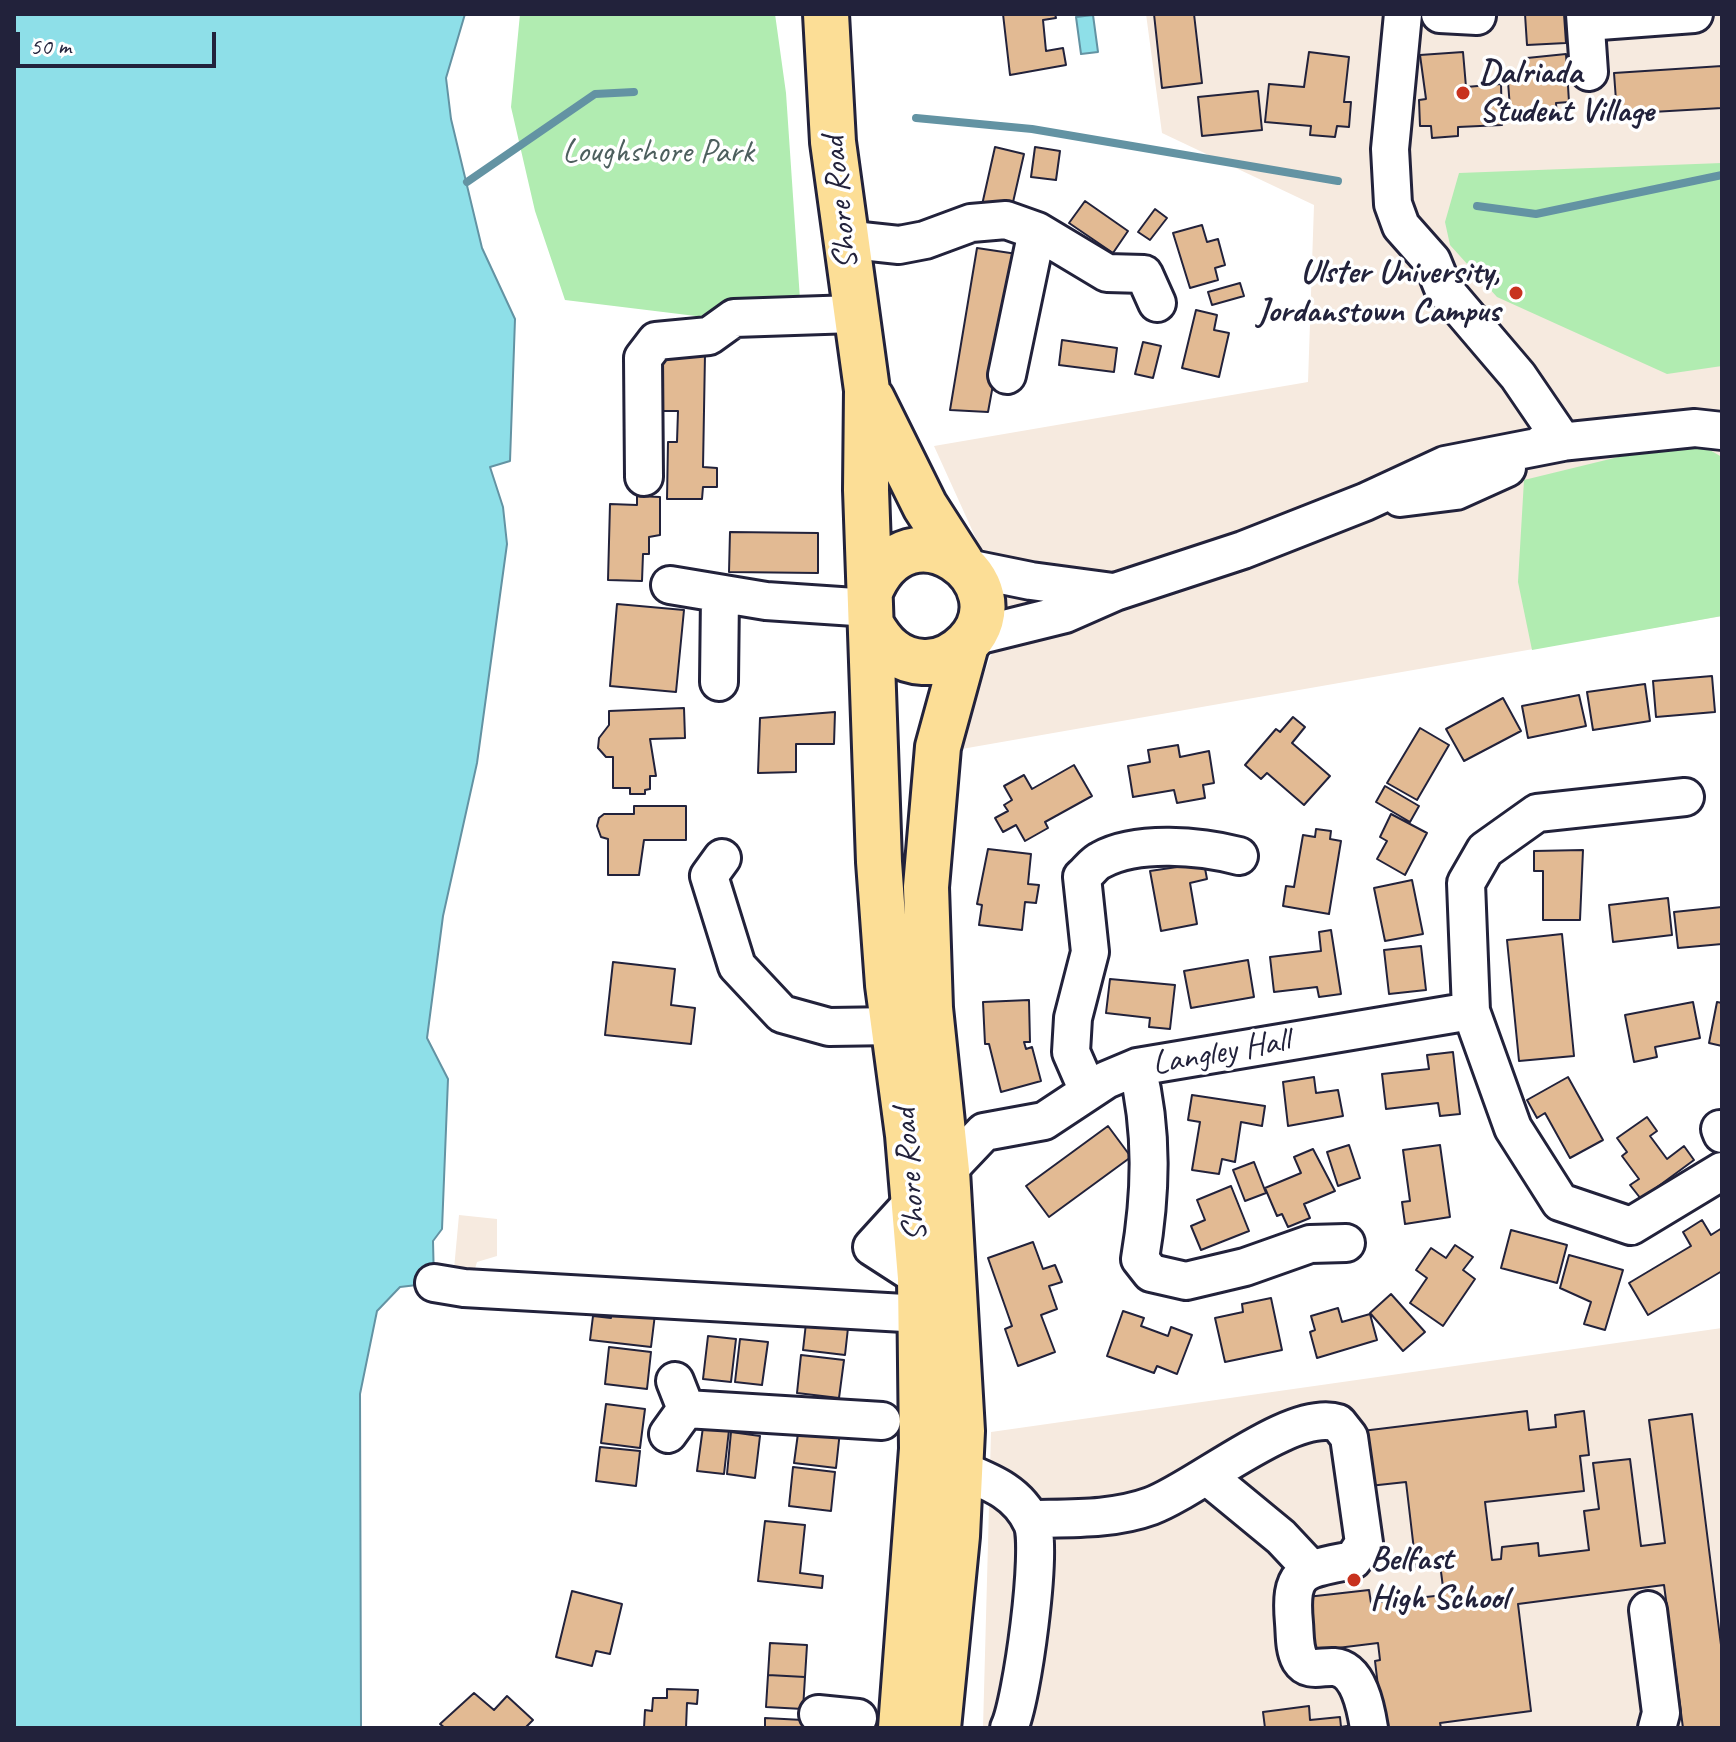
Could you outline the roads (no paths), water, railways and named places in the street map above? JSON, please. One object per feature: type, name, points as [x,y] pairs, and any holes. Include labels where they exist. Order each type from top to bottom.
[{"type":"highway","name":"Shore Road","points":[[826,14],[833,142],[843,239],[867,390],[870,608],[879,862],[888,985],[895,1026],[921,1296],[922,1449],[901,1728]]},
{"type":"highway","name":"Shore Road","points":[[867,390],[919,494],[964,565]]},
{"type":"highway","points":[[915,550],[939,551],[964,565],[980,594],[979,624],[969,641],[953,655],[921,662],[890,650],[870,608],[886,564],[915,550]]},
{"type":"highway","name":"Shore Road","points":[[938,1728],[961,1470],[957,1295],[930,1008],[926,887],[938,747],[969,641]]},
{"type":"street","points":[[1403,14],[1390,149],[1393,204],[1401,226],[1432,261],[1443,288],[1518,376],[1563,442]]},
{"type":"street","points":[[1440,14],[1477,16]]},
{"type":"street","points":[[1589,72],[1586,18],[1694,14]]},
{"type":"street","points":[[843,239],[899,245],[925,240],[971,223],[1006,220],[1037,231],[1107,273],[1144,274],[1157,303]]},
{"type":"street","points":[[1007,375],[1037,231]]},
{"type":"street","points":[[644,477],[643,358],[656,341],[709,336],[734,318],[852,299],[899,245]]},
{"type":"street","points":[[969,641],[1065,614],[1115,592],[1243,550],[1365,502],[1445,465],[1563,442],[1695,428],[1722,431]]},
{"type":"street","points":[[964,565],[1031,581],[1115,592]]},
{"type":"street","points":[[670,585],[720,595],[870,608]]},
{"type":"street","points":[[719,682],[720,595]]},
{"type":"street","points":[[1685,797],[1537,813],[1485,850],[1466,883],[1471,1011],[1513,1128],[1560,1202],[1631,1226],[1722,1171]]},
{"type":"street","points":[[1088,1091],[1071,1052],[1073,1018],[1090,952],[1082,877],[1101,860],[1152,847],[1204,847],[1239,856]]},
{"type":"street","points":[[703,866],[737,966],[782,1014],[829,1027],[895,1026]]},
{"type":"street","name":"Langley Hall","points":[[984,1132],[1044,1121],[1088,1091],[1137,1067],[1471,1011]]},
{"type":"street","points":[[1137,1067],[1146,1104],[1150,1161],[1140,1259],[1151,1273],[1186,1281],[1245,1267],[1310,1244],[1346,1243]]},
{"type":"street","points":[[939,1099],[984,1132],[947,1171]]},
{"type":"street","points":[[434,1283],[464,1288],[921,1296]]},
{"type":"street","points":[[882,1421],[923,1390]]},
{"type":"street","points":[[676,1408],[882,1421],[922,1449]]},
{"type":"street","points":[[1030,1519],[1117,1515],[1152,1506],[1277,1435],[1315,1421],[1329,1420],[1345,1427],[1364,1543],[1353,1560],[1311,1569],[1295,1581],[1291,1594],[1301,1662],[1317,1669],[1336,1667],[1347,1674],[1364,1701],[1369,1728]]},
{"type":"street","points":[[961,1470],[1005,1490],[1030,1519],[1034,1531],[1027,1638],[1016,1714],[1009,1728]]},
{"type":"street","points":[[1207,1476],[1281,1537],[1311,1569]]},
{"type":"street","points":[[1648,1610],[1661,1713],[1657,1728]]},
{"type":"street","points":[[818,1711],[858,1718]]},
{"type":"water","points":[[14,14],[465,14],[446,78],[451,119],[482,248],[515,319],[510,461],[490,467],[503,507],[507,544],[477,763],[443,916],[427,1038],[448,1079],[442,1229],[433,1241],[434,1283],[400,1287],[377,1311],[360,1394],[361,1728],[14,1728]]},
{"type":"water","points":[[1093,15],[1098,52],[1081,54],[1076,17]]},
{"type":"waterway","points":[[467,182],[595,94],[634,92]]},
{"type":"waterway","points":[[916,118],[1032,129],[1338,181]]},
{"type":"waterway","points":[[1477,206],[1536,214],[1722,175]]},
{"type":"place","name":"Dalriada Student Village","points":[[1463,93]]},
{"type":"place","name":"Ulster University, Jordanstown Campus","points":[[1516,293]]},
{"type":"place","name":"Belfast High School","points":[[1354,1580]]},
{"type":"park label","name":"Loughshore Park","points":[[658,153]]}]
